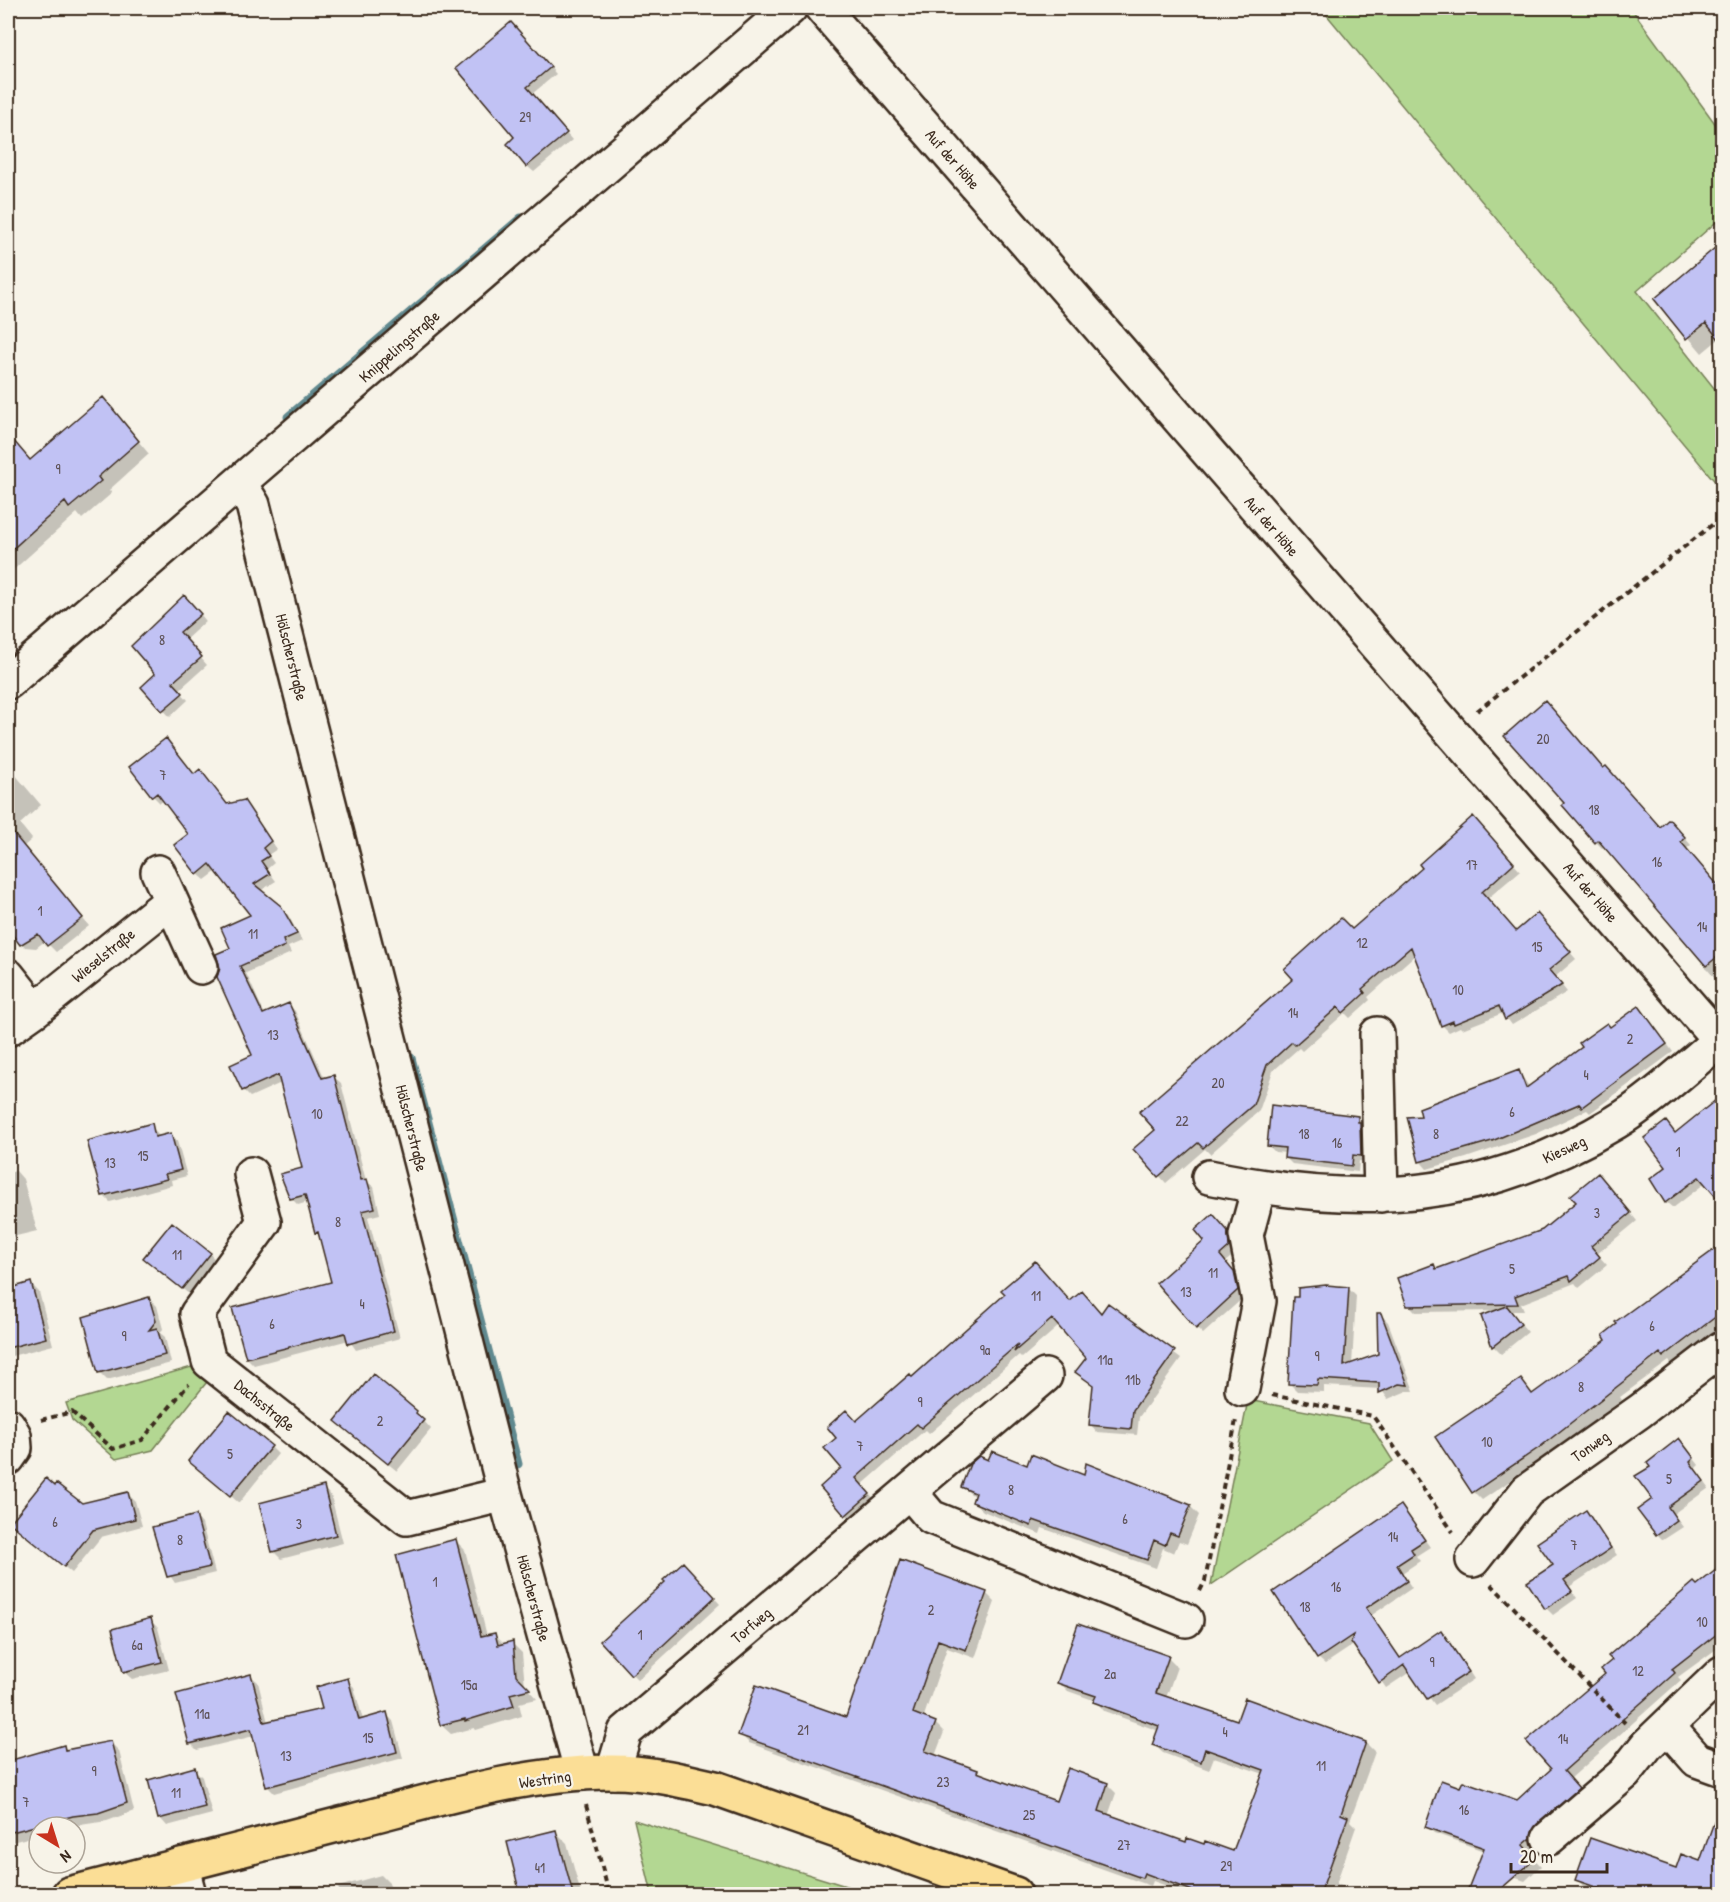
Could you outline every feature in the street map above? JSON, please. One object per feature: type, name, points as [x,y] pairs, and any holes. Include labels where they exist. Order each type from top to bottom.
[{"type":"main road","name":"Westring","points":[[69,1894],[185,1880],[439,1799],[512,1784],[598,1773],[666,1777],[715,1788],[1015,1894]]},
{"type":"street","name":"Knippelingstraße","points":[[8,682],[790,8]]},
{"type":"street","name":"Auf der Höhe","points":[[822,8],[1721,1042]]},
{"type":"street","name":"Hölscherstraße","points":[[240,484],[253,505],[505,1494],[598,1773]]},
{"type":"street","name":"Wieselstraße","points":[[8,1029],[35,1010],[164,886],[201,967]]},
{"type":"street","points":[[8,976],[35,1010]]},
{"type":"street","points":[[1377,1034],[1381,1195]]},
{"type":"street","name":"Kiesweg","points":[[1209,1177],[1259,1187],[1337,1195],[1409,1194],[1489,1179],[1560,1153],[1619,1121],[1721,1042]]},
{"type":"street","points":[[209,1361],[197,1314],[264,1222],[251,1174]]},
{"type":"street","points":[[1242,1389],[1259,1301],[1246,1236],[1259,1187]]},
{"type":"street","name":"Tonweg","points":[[1473,1560],[1527,1491],[1640,1412],[1722,1348]]},
{"type":"street","name":"Dachsstraße","points":[[209,1361],[407,1518],[505,1494]]},
{"type":"street","name":"Torfweg","points":[[598,1773],[625,1732],[1045,1376]]},
{"type":"street","points":[[8,1458],[15,1448],[14,1435],[22,1420]]},
{"type":"street","points":[[910,1492],[931,1517],[1186,1620]]},
{"type":"street","points":[[1549,1838],[1625,1773],[1657,1736],[1722,1673]]},
{"type":"street","points":[[1657,1736],[1697,1760],[1722,1769]]},
{"type":"path","points":[[1450,732],[1722,517]]},
{"type":"path","points":[[22,1420],[42,1420],[72,1412],[113,1449],[142,1440],[209,1361]]},
{"type":"path","points":[[1186,1620],[1205,1581],[1242,1389],[1374,1416],[1494,1588],[1657,1736]]},
{"type":"path","points":[[598,1773],[587,1811],[609,1894]]},
{"type":"green space","points":[[1321,8],[1631,8],[1722,133],[1722,217],[1637,291],[1722,398],[1722,490]]},
{"type":"green space","points":[[195,1366],[210,1378],[153,1450],[116,1459],[72,1420],[66,1403]]},
{"type":"green space","points":[[1248,1400],[1369,1423],[1393,1461],[1211,1585]]},
{"type":"green space","points":[[634,1820],[862,1891],[860,1894],[652,1894]]},
{"type":"building","points":[[511,22],[551,67],[527,87],[567,133],[526,167],[507,144],[514,137],[456,68]]},
{"type":"building","points":[[1722,242],[1722,343],[1706,323],[1686,339],[1654,299]]},
{"type":"building","points":[[103,397],[139,441],[98,477],[101,481],[69,508],[65,502],[8,553],[8,434],[30,460]]},
{"type":"building","points":[[184,595],[201,614],[180,632],[202,657],[173,682],[183,693],[162,711],[141,687],[155,674],[131,646]]},
{"type":"building","points":[[1545,700],[1603,768],[1606,766],[1660,827],[1669,819],[1685,837],[1681,842],[1722,890],[1722,953],[1706,966],[1598,840],[1595,843],[1562,805],[1564,803],[1504,736]]},
{"type":"building","points":[[166,738],[194,774],[200,769],[227,804],[244,800],[271,841],[263,848],[269,856],[261,861],[270,874],[254,884],[281,906],[297,934],[283,940],[285,946],[240,966],[263,1014],[289,1003],[322,1078],[334,1075],[361,1180],[367,1179],[375,1208],[362,1211],[394,1331],[348,1344],[345,1333],[246,1358],[232,1308],[331,1282],[318,1232],[315,1233],[305,1195],[290,1199],[280,1174],[302,1168],[278,1075],[242,1091],[230,1065],[252,1055],[217,977],[220,968],[216,954],[230,948],[221,928],[250,915],[210,864],[197,875],[174,845],[188,834],[157,793],[152,797],[129,767]]},
{"type":"building","points":[[1473,816],[1514,863],[1482,892],[1516,931],[1537,913],[1571,952],[1549,970],[1562,985],[1505,1020],[1499,1006],[1454,1024],[1453,1021],[1441,1026],[1411,947],[1362,989],[1365,993],[1343,1013],[1338,1007],[1295,1045],[1292,1042],[1267,1065],[1253,1105],[1203,1148],[1198,1143],[1158,1177],[1133,1149],[1155,1130],[1139,1112],[1293,979],[1284,969],[1341,918],[1352,929],[1422,868],[1419,864]]},
{"type":"building","points":[[8,827],[83,918],[47,946],[38,934],[20,945],[8,929]]},
{"type":"building","points":[[1639,1006],[1667,1044],[1582,1107],[1579,1104],[1492,1141],[1419,1162],[1407,1117],[1421,1116],[1419,1108],[1519,1070],[1526,1088],[1582,1047],[1579,1043],[1607,1023],[1610,1027]]},
{"type":"building","points":[[1722,1095],[1722,1204],[1699,1177],[1665,1203],[1650,1179],[1666,1167],[1644,1138],[1666,1121],[1675,1133]]},
{"type":"building","points":[[1271,1105],[1358,1116],[1361,1156],[1353,1155],[1352,1166],[1284,1158],[1285,1148],[1267,1146]]},
{"type":"building","points":[[152,1123],[155,1137],[171,1133],[181,1170],[165,1174],[167,1179],[102,1196],[87,1141]]},
{"type":"building","points":[[1598,1173],[1631,1213],[1591,1246],[1600,1257],[1571,1281],[1569,1276],[1515,1296],[1518,1304],[1407,1306],[1397,1278],[1434,1264],[1436,1269],[1542,1230],[1576,1202],[1570,1196]]},
{"type":"building","points":[[1213,1214],[1228,1231],[1229,1247],[1220,1255],[1234,1272],[1238,1290],[1196,1329],[1156,1283],[1204,1241],[1195,1230]]},
{"type":"building","points":[[172,1222],[211,1253],[182,1289],[143,1258]]},
{"type":"building","points":[[1722,1244],[1722,1312],[1663,1357],[1660,1353],[1540,1447],[1472,1493],[1435,1437],[1521,1379],[1532,1394],[1606,1340],[1603,1335],[1617,1324],[1615,1322]]},
{"type":"building","points":[[1035,1261],[1070,1301],[1082,1291],[1101,1313],[1108,1303],[1175,1351],[1133,1410],[1131,1429],[1089,1425],[1093,1385],[1075,1372],[1086,1358],[1052,1319],[1014,1352],[1018,1344],[921,1428],[917,1424],[856,1478],[870,1494],[845,1516],[820,1487],[841,1468],[824,1448],[836,1438],[827,1427],[846,1410],[856,1421],[910,1374],[912,1377],[1005,1294],[1001,1290]]},
{"type":"building","points":[[31,1282],[46,1338],[8,1348],[8,1289]]},
{"type":"building","points":[[1326,1285],[1349,1287],[1344,1366],[1378,1354],[1377,1313],[1381,1313],[1408,1385],[1399,1384],[1379,1393],[1379,1383],[1318,1379],[1317,1385],[1288,1384],[1293,1297],[1298,1297],[1298,1288]]},
{"type":"building","points":[[149,1297],[156,1321],[149,1330],[157,1328],[165,1355],[98,1373],[83,1317]]},
{"type":"building","points":[[1507,1306],[1521,1324],[1492,1347],[1481,1316]]},
{"type":"building","points":[[373,1374],[417,1411],[416,1413],[424,1420],[388,1464],[335,1421]]},
{"type":"building","points":[[229,1411],[272,1446],[230,1496],[188,1461]]},
{"type":"building","points":[[1679,1438],[1694,1458],[1690,1462],[1704,1481],[1668,1507],[1677,1520],[1656,1535],[1637,1510],[1652,1499],[1635,1476],[1650,1467],[1647,1463]]},
{"type":"building","points":[[992,1451],[1027,1465],[1031,1454],[1084,1475],[1086,1463],[1191,1505],[1178,1536],[1170,1533],[1165,1545],[1154,1540],[1147,1560],[1033,1520],[1031,1526],[972,1502],[975,1493],[961,1487],[970,1464],[979,1456],[988,1460]]},
{"type":"building","points":[[46,1478],[82,1503],[128,1492],[135,1519],[93,1530],[64,1567],[10,1523]]},
{"type":"building","points":[[324,1486],[336,1535],[272,1552],[259,1503]]},
{"type":"building","points":[[1401,1505],[1425,1540],[1411,1549],[1414,1554],[1397,1565],[1407,1581],[1366,1608],[1400,1658],[1441,1630],[1469,1672],[1427,1699],[1404,1665],[1379,1683],[1351,1642],[1353,1635],[1317,1659],[1273,1592]]},
{"type":"building","points":[[1586,1510],[1611,1548],[1564,1580],[1572,1591],[1545,1609],[1527,1582],[1553,1565],[1537,1543]]},
{"type":"building","points":[[196,1515],[210,1567],[167,1577],[152,1527]]},
{"type":"building","points":[[456,1539],[481,1636],[495,1633],[498,1645],[513,1641],[516,1675],[530,1689],[510,1694],[514,1706],[465,1721],[465,1719],[440,1725],[396,1555]]},
{"type":"building","points":[[900,1560],[987,1592],[966,1650],[938,1640],[913,1713],[936,1722],[925,1751],[978,1770],[977,1772],[1056,1801],[1068,1768],[1108,1783],[1099,1811],[1186,1842],[1187,1838],[1204,1844],[1205,1841],[1233,1851],[1264,1770],[1205,1749],[1201,1762],[1152,1745],[1159,1726],[1093,1702],[1096,1696],[1057,1683],[1078,1624],[1169,1656],[1156,1693],[1237,1720],[1245,1698],[1366,1742],[1341,1814],[1348,1817],[1320,1894],[1201,1894],[1144,1873],[1142,1878],[738,1735],[756,1685],[846,1717]]},
{"type":"building","points":[[683,1562],[715,1597],[631,1675],[600,1641],[665,1582],[663,1580]]},
{"type":"building","points":[[1722,1565],[1722,1630],[1672,1669],[1675,1673],[1564,1771],[1579,1788],[1532,1831],[1531,1838],[1523,1845],[1535,1859],[1495,1894],[1466,1894],[1484,1848],[1425,1827],[1441,1780],[1460,1787],[1463,1781],[1517,1800],[1551,1769],[1526,1741],[1605,1674],[1601,1669],[1612,1660],[1608,1656],[1694,1582],[1697,1585]]},
{"type":"building","points":[[151,1618],[162,1662],[123,1672],[112,1629]]},
{"type":"building","points":[[251,1674],[264,1722],[322,1709],[316,1687],[348,1678],[359,1720],[387,1712],[397,1752],[266,1787],[251,1729],[189,1744],[176,1694]]},
{"type":"building","points":[[111,1741],[127,1803],[98,1813],[81,1815],[27,1815],[27,1828],[8,1833],[8,1761],[64,1745],[65,1750]]},
{"type":"building","points":[[195,1767],[205,1807],[158,1819],[148,1780]]},
{"type":"building","points":[[1719,1808],[1722,1809],[1722,1894],[1616,1894],[1575,1880],[1590,1838],[1676,1868],[1681,1854],[1700,1861]]},
{"type":"building","points":[[556,1830],[573,1894],[520,1894],[507,1842]]},
{"type":"waterway","points":[[288,417],[521,218]]},
{"type":"waterway","points":[[411,1058],[518,1464]]}]
